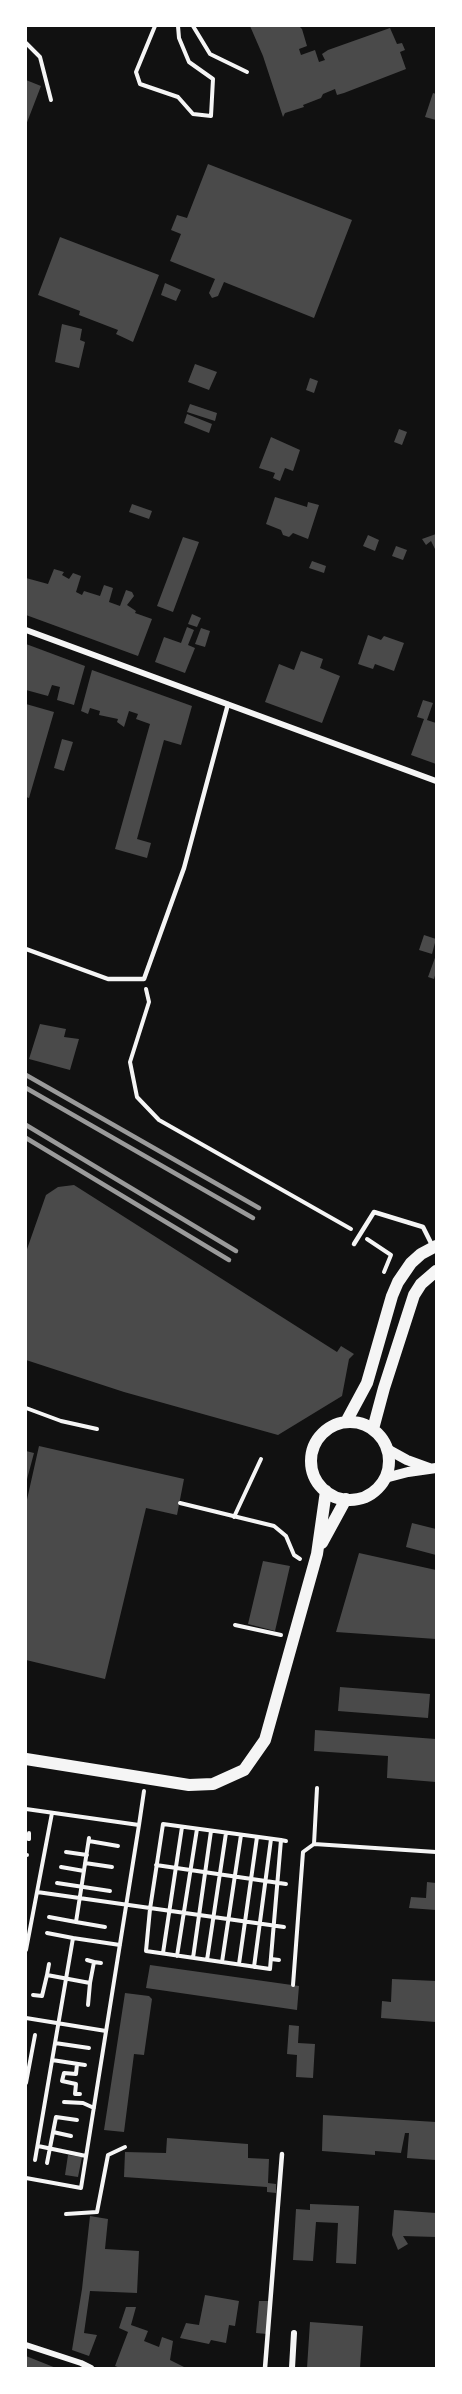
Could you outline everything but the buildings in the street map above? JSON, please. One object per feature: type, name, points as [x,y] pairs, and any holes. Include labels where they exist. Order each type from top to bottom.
[{"type":"main road","points":[[346,1422],[359,1400],[372,1366],[392,1296],[403,1273],[421,1254],[435,1246]]},
{"type":"main road","points":[[373,1429],[409,1308],[421,1284],[436,1271]]},
{"type":"main road","points":[[346,1422],[365,1424],[373,1429],[382,1438],[389,1462],[385,1478],[380,1486],[370,1494],[358,1499],[346,1499],[326,1491],[314,1475],[312,1457],[314,1447],[327,1430],[346,1422]]},
{"type":"main road","points":[[26,1759],[189,1785],[213,1784],[244,1770],[265,1740],[316,1554],[326,1491]]},
{"type":"main road","points":[[316,1554],[346,1499]]},
{"type":"street","points":[[26,630],[436,781]]},
{"type":"street","points":[[387,1449],[407,1460],[433,1468]]},
{"type":"street","points":[[385,1478],[433,1468]]},
{"type":"street","points":[[292,2368],[294,2333]]},
{"type":"street","points":[[26,2345],[91,2368]]},
{"type":"lane","points":[[26,949],[108,979],[144,979],[184,868],[228,704]]},
{"type":"lane","points":[[354,1244],[374,1212],[423,1227],[435,1246]]},
{"type":"lane","points":[[265,2368],[282,2154]]},
{"type":"path","points":[[155,26],[136,72],[140,84],[178,97],[193,114],[211,116],[213,79],[189,62],[179,38],[178,26]]},
{"type":"path","points":[[193,26],[210,54],[247,72]]},
{"type":"path","points":[[26,43],[40,57],[51,100]]},
{"type":"path","points":[[144,979],[149,1002],[130,1062],[137,1097],[159,1120],[360,1234],[391,1255],[387,1263]]},
{"type":"path","points":[[26,1408],[96,1429]]},
{"type":"path","points":[[234,1517],[261,1459]]},
{"type":"path","points":[[180,1503],[274,1526],[286,1536],[294,1555],[303,1561]]},
{"type":"path","points":[[235,1625],[271,1632]]},
{"type":"path","points":[[26,2178],[81,2188],[146,1778]]},
{"type":"path","points":[[314,1844],[317,1788]]},
{"type":"path","points":[[26,1809],[139,1825]]},
{"type":"path","points":[[26,1950],[52,1814]]},
{"type":"path","points":[[163,1824],[182,1827],[284,1841],[270,1969],[146,1951],[163,1824]]},
{"type":"path","points":[[163,1953],[182,1827]]},
{"type":"path","points":[[177,1956],[197,1829]]},
{"type":"path","points":[[193,1958],[212,1831]]},
{"type":"path","points":[[26,1838],[29,1839],[30,1833]]},
{"type":"path","points":[[207,1960],[226,1833]]},
{"type":"path","points":[[222,1962],[242,1835]]},
{"type":"path","points":[[239,1964],[257,1837]]},
{"type":"path","points":[[254,1967],[272,1839]]},
{"type":"path","points":[[76,1922],[89,1840],[118,1846]]},
{"type":"path","points":[[293,1985],[303,1852],[314,1844],[436,1852]]},
{"type":"path","points":[[66,1852],[87,1856]]},
{"type":"path","points":[[85,1863],[112,1867]]},
{"type":"path","points":[[156,1865],[285,1884]]},
{"type":"path","points":[[61,1867],[84,1871]]},
{"type":"path","points":[[57,1883],[110,1891]]},
{"type":"path","points":[[37,1892],[284,1926]]},
{"type":"path","points":[[49,1917],[105,1927]]},
{"type":"path","points":[[47,1933],[120,1945]]},
{"type":"path","points":[[36,2160],[73,1938]]},
{"type":"path","points":[[271,1959],[279,1960]]},
{"type":"path","points":[[87,1960],[101,1963]]},
{"type":"path","points":[[88,2005],[94,1962]]},
{"type":"path","points":[[33,1995],[42,1996],[49,1964]]},
{"type":"path","points":[[47,1976],[90,1983]]},
{"type":"path","points":[[26,2018],[106,2031]]},
{"type":"path","points":[[26,2083],[35,2035]]},
{"type":"path","points":[[55,2043],[89,2048]]},
{"type":"path","points":[[52,2060],[85,2065]]},
{"type":"path","points":[[74,2094],[76,2084],[62,2080],[64,2073],[76,2074],[77,2064]]},
{"type":"path","points":[[64,2102],[82,2103],[94,2108]]},
{"type":"path","points":[[48,2163],[56,2117],[77,2120]]},
{"type":"path","points":[[53,2132],[70,2136]]},
{"type":"path","points":[[38,2146],[86,2156]]},
{"type":"path","points":[[66,2214],[97,2212],[108,2155],[125,2147]]},
{"type":"railway","points":[[26,1075],[259,1208]]},
{"type":"railway","points":[[26,1088],[253,1218]]},
{"type":"railway","points":[[26,1125],[236,1251]]},
{"type":"railway","points":[[26,1138],[229,1260]]}]
